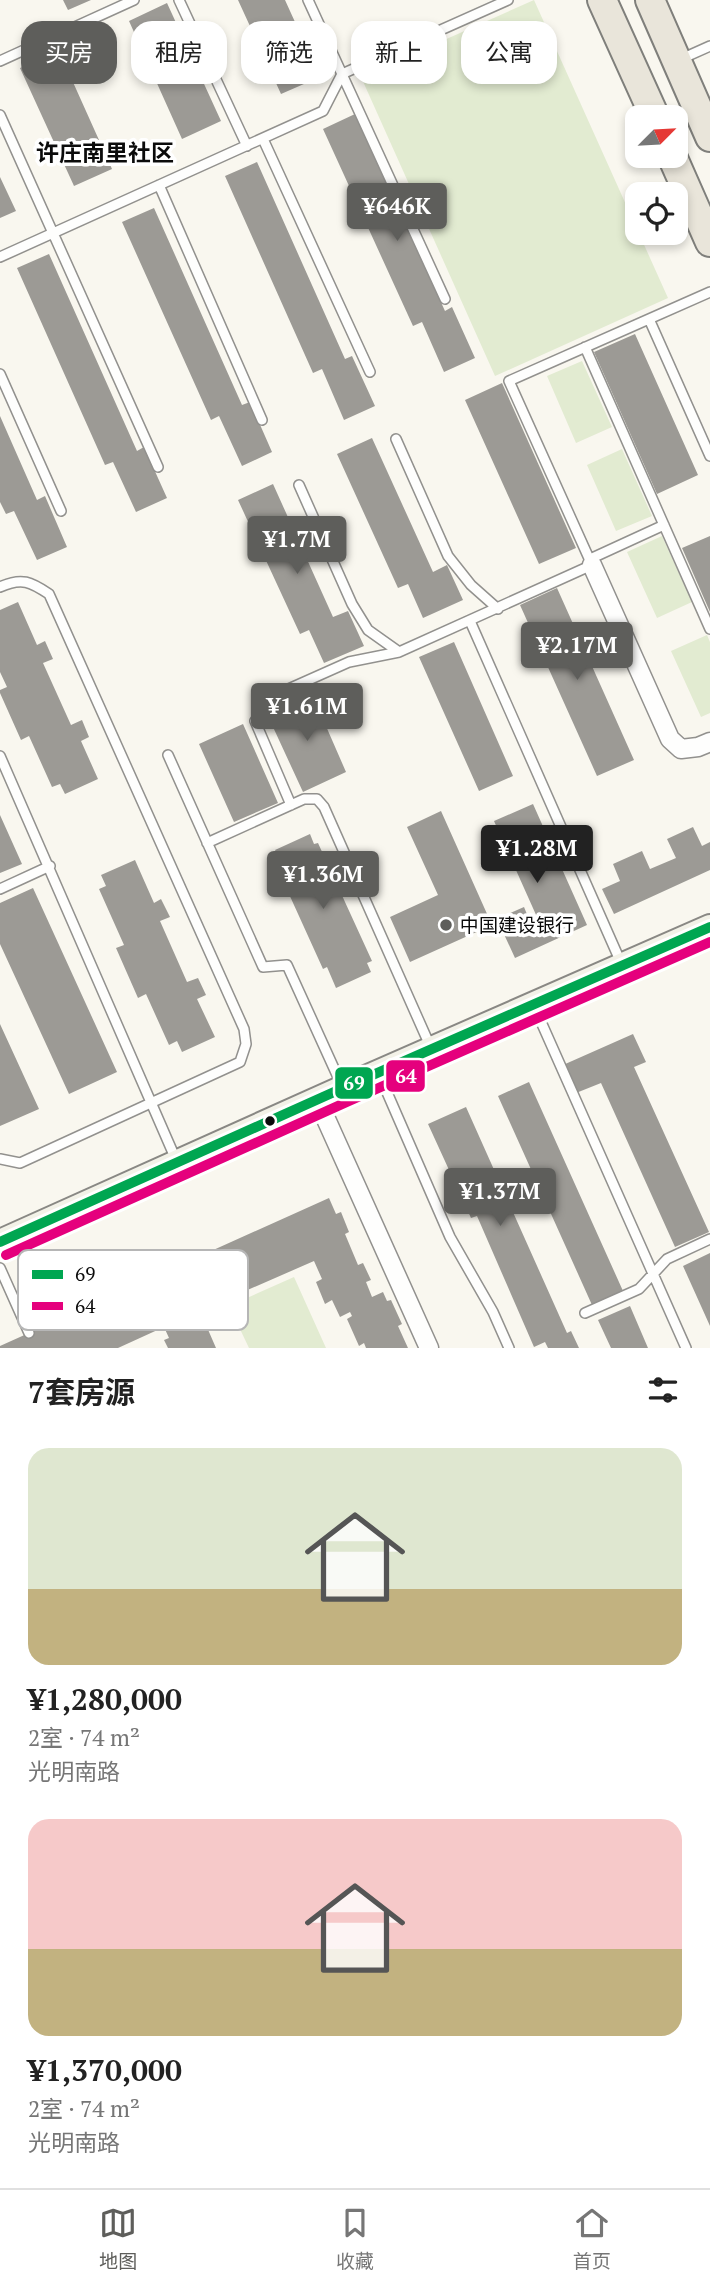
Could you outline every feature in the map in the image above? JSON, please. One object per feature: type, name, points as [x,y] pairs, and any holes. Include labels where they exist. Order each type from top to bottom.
[{"type":"main road","points":[[603,0],[649,105]]},
{"type":"main road","points":[[650,0],[710,137]]},
{"type":"main road","points":[[677,168],[710,242]]},
{"type":"main road","points":[[0,1242],[317,1099],[710,927]]},
{"type":"street","points":[[591,562],[670,739],[681,749],[710,742]]},
{"type":"street","points":[[317,1099],[429,1348]]},
{"type":"lane","points":[[0,61],[134,0]]},
{"type":"lane","points":[[179,0],[247,146]]},
{"type":"lane","points":[[309,0],[445,299]]},
{"type":"lane","points":[[0,257],[323,111],[342,74],[508,0]]},
{"type":"lane","points":[[677,61],[710,46]]},
{"type":"lane","points":[[0,115],[158,467]]},
{"type":"lane","points":[[263,139],[370,372]]},
{"type":"lane","points":[[159,185],[262,420]]},
{"type":"lane","points":[[591,562],[509,381],[710,292]]},
{"type":"lane","points":[[649,319],[710,456]]},
{"type":"lane","points":[[585,347],[710,629]]},
{"type":"lane","points":[[0,374],[61,511]]},
{"type":"lane","points":[[396,439],[448,556],[471,584],[498,609]]},
{"type":"lane","points":[[299,485],[352,604],[368,630],[399,652]]},
{"type":"lane","points":[[266,699],[349,662],[399,652],[498,609],[664,525]]},
{"type":"lane","points":[[0,587],[12,581],[31,582],[49,594],[244,1029],[246,1044],[240,1062],[152,1104],[20,1163],[0,1159]]},
{"type":"lane","points":[[470,621],[622,965]]},
{"type":"lane","points":[[255,721],[292,805]]},
{"type":"lane","points":[[168,755],[263,967],[287,965],[342,1088]]},
{"type":"lane","points":[[0,756],[177,1162]]},
{"type":"lane","points":[[207,843],[304,799],[317,799],[324,807],[432,1049]]},
{"type":"lane","points":[[0,889],[50,866]]},
{"type":"lane","points":[[533,1004],[686,1348]]},
{"type":"lane","points":[[378,1073],[450,1237],[493,1312],[509,1348]]},
{"type":"lane","points":[[585,1313],[639,1289],[667,1259],[710,1239]]},
{"type":"lane","points":[[0,1268],[18,1308]]},
{"type":"green space","points":[[534,0],[543,21],[487,21]]},
{"type":"green space","points":[[461,32],[461,84],[557,84],[557,51],[625,202],[625,245],[644,245],[668,298],[495,376],[364,84],[447,84],[447,39]]},
{"type":"green space","points":[[582,361],[612,427],[576,443],[547,376]]},
{"type":"green space","points":[[622,449],[652,516],[616,531],[587,465]]},
{"type":"green space","points":[[662,536],[692,602],[657,618],[627,552]]},
{"type":"green space","points":[[707,635],[710,642],[710,713],[701,717],[671,651]]},
{"type":"green space","points":[[294,1277],[326,1348],[249,1348],[240,1330],[248,1330],[248,1298]]},
{"type":"building","points":[[63,0],[91,0],[68,10]]},
{"type":"building","points":[[238,0],[285,0],[295,21],[248,21]]},
{"type":"building","points":[[167,3],[175,21],[131,21],[131,25],[129,21]]},
{"type":"building","points":[[27,84],[74,84],[112,169],[74,186]]},
{"type":"building","points":[[157,84],[204,84],[221,121],[182,139]]},
{"type":"building","points":[[276,84],[304,84],[281,94]]},
{"type":"building","points":[[355,114],[445,311],[452,307],[475,358],[444,372],[422,322],[413,326],[323,129]]},
{"type":"building","points":[[257,162],[345,359],[352,356],[375,406],[344,420],[322,369],[313,373],[225,176]]},
{"type":"building","points":[[0,177],[16,211],[0,218]]},
{"type":"building","points":[[154,208],[242,405],[250,402],[272,452],[242,466],[219,416],[211,420],[122,222]]},
{"type":"building","points":[[49,254],[137,451],[144,447],[167,498],[136,512],[113,462],[105,465],[17,268]]},
{"type":"building","points":[[635,334],[698,475],[657,494],[594,352]]},
{"type":"building","points":[[502,383],[576,548],[539,564],[465,400]]},
{"type":"building","points":[[0,416],[37,500],[45,496],[67,547],[37,560],[14,511],[6,514],[0,502]]},
{"type":"building","points":[[372,438],[433,572],[447,565],[463,600],[423,618],[408,584],[398,588],[337,454]]},
{"type":"building","points":[[273,484],[333,617],[348,611],[364,646],[324,663],[309,630],[300,634],[238,500]]},
{"type":"building","points":[[710,536],[710,612],[682,548]]},
{"type":"building","points":[[557,588],[634,760],[597,776],[520,605]]},
{"type":"building","points":[[18,602],[37,645],[45,641],[53,659],[43,663],[71,725],[82,720],[89,737],[81,741],[98,779],[65,794],[60,784],[52,787],[29,736],[21,740],[0,693],[0,690],[7,687],[0,672],[0,610]]},
{"type":"building","points":[[454,642],[513,776],[479,791],[419,657]]},
{"type":"building","points":[[312,694],[346,772],[303,792],[267,714]]},
{"type":"building","points":[[243,724],[278,803],[234,822],[199,744]]},
{"type":"building","points":[[533,804],[587,925],[515,958],[497,919],[524,907],[533,929],[541,926],[494,821]]},
{"type":"building","points":[[441,811],[492,925],[410,962],[390,917],[438,895],[407,827]]},
{"type":"building","points":[[0,815],[22,864],[0,873]]},
{"type":"building","points":[[693,827],[702,846],[710,842],[710,870],[614,914],[602,889],[620,881],[613,864],[642,851],[650,869],[676,858],[667,839]]},
{"type":"building","points":[[310,834],[314,844],[318,843],[372,961],[367,963],[371,972],[336,988],[327,967],[323,969],[279,872],[284,869],[275,850]]},
{"type":"building","points":[[135,860],[154,903],[161,899],[170,917],[160,921],[187,982],[198,978],[206,995],[197,999],[215,1037],[182,1052],[177,1041],[169,1045],[146,994],[138,998],[116,948],[124,945],[99,889],[106,886],[101,875]]},
{"type":"building","points":[[33,888],[117,1072],[69,1094],[0,944],[0,903]]},
{"type":"building","points":[[0,1024],[39,1109],[0,1126]]},
{"type":"building","points":[[633,1034],[646,1062],[634,1067],[709,1232],[675,1247],[601,1083],[576,1093],[563,1065]]},
{"type":"building","points":[[529,1082],[623,1291],[592,1305],[498,1096]]},
{"type":"building","points":[[466,1107],[567,1333],[571,1331],[579,1348],[548,1348],[545,1342],[534,1347],[477,1216],[471,1218],[428,1124]]},
{"type":"building","points":[[329,1198],[336,1214],[341,1212],[349,1232],[345,1234],[358,1265],[363,1263],[371,1280],[366,1282],[372,1297],[383,1292],[387,1301],[391,1300],[402,1324],[398,1326],[408,1348],[366,1348],[364,1343],[359,1346],[347,1319],[352,1316],[350,1312],[340,1317],[332,1300],[325,1304],[316,1282],[322,1279],[314,1261],[248,1290],[248,1250],[213,1250]]},
{"type":"building","points":[[710,1253],[710,1326],[683,1266]]},
{"type":"building","points":[[630,1306],[648,1348],[611,1348],[598,1320]]},
{"type":"building","points":[[36,1330],[157,1330],[118,1348],[0,1346]]},
{"type":"building","points":[[165,1330],[208,1330],[216,1348],[168,1348],[164,1340],[169,1338]]},
{"type":"transit line","name":"69","points":[[0,1242],[710,927]]},
{"type":"transit line","name":"64","points":[[6,1255],[710,942]]},
{"type":"place","name":"中国建设银行","points":[[446,925]]},
{"type":"district","name":"许庄南里社区","points":[[105,153]]}]
